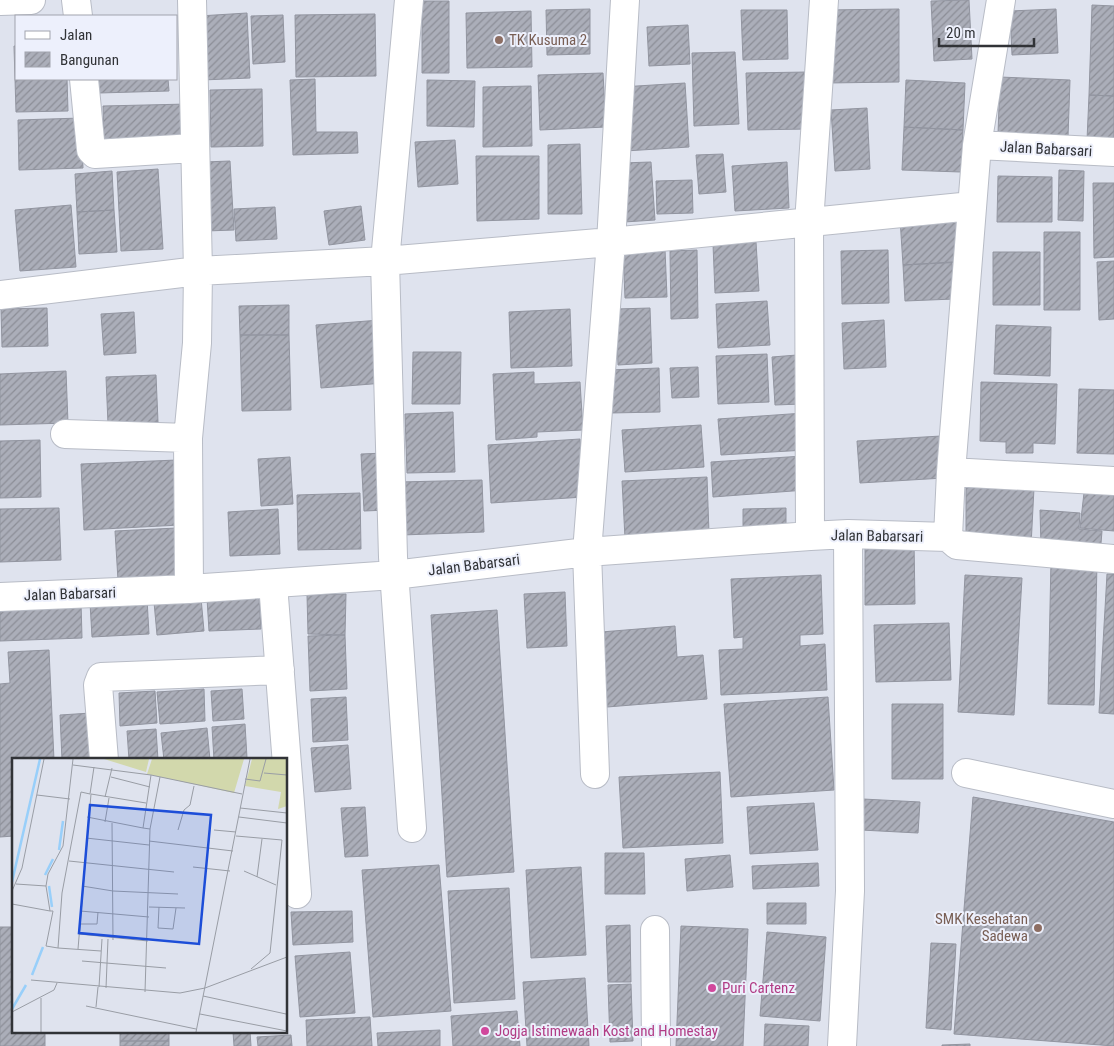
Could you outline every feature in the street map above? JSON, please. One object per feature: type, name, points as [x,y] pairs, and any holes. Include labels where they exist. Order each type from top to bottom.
[{"type":"street","points":[[0,1],[31,0]]},
{"type":"street","points":[[76,0],[78,15]]},
{"type":"street","points":[[189,589],[188,438],[197,343],[198,271],[192,0]]},
{"type":"street","points":[[409,0],[385,261],[394,575],[412,828]]},
{"type":"street","points":[[595,774],[588,552],[611,242],[625,0]]},
{"type":"street","points":[[810,536],[809,223],[824,0]]},
{"type":"street","name":"Jalan Babarsari","points":[[0,597],[189,589],[394,575],[588,552],[810,536],[848,534],[952,541],[951,472],[977,145],[1001,0]]},
{"type":"street","points":[[84,80],[91,150],[94,154],[194,148]]},
{"type":"street","name":"Jalan Babarsari","points":[[977,145],[1114,152]]},
{"type":"street","points":[[0,295],[198,271],[385,261],[611,242],[972,206]]},
{"type":"street","points":[[65,434],[188,438]]},
{"type":"street","points":[[951,472],[1114,481]]},
{"type":"street","points":[[842,1046],[850,891],[848,534]]},
{"type":"street","points":[[952,541],[1114,559]]},
{"type":"street","points":[[273,584],[285,758]]},
{"type":"street","points":[[104,758],[98,685],[101,677],[280,670]]},
{"type":"street","points":[[966,773],[1114,804]]},
{"type":"street","points":[[288,804],[297,894]]},
{"type":"street","points":[[655,930],[656,1046]]},
{"type":"building","points":[[969,0],[972,59],[934,61],[931,1]]},
{"type":"building","points":[[422,1],[449,1],[449,73],[422,73]]},
{"type":"building","points":[[1092,5],[1114,6],[1114,96],[1089,95]]},
{"type":"building","points":[[590,9],[590,54],[547,55],[546,10]]},
{"type":"building","points":[[899,9],[899,82],[827,83],[826,10]]},
{"type":"building","points":[[1056,9],[1058,53],[1012,55],[1010,11]]},
{"type":"building","points":[[741,10],[787,10],[788,59],[743,60]]},
{"type":"building","name":"TK Kusuma 2","points":[[531,11],[532,67],[467,68],[466,13]]},
{"type":"building","points":[[247,13],[250,78],[202,80],[199,16]]},
{"type":"building","points":[[375,14],[376,76],[296,77],[295,15]]},
{"type":"building","points":[[283,15],[285,62],[253,64],[251,16]]},
{"type":"building","points":[[688,25],[690,64],[649,66],[647,27]]},
{"type":"building","points":[[14,46],[15,46],[15,79]]},
{"type":"building","points":[[735,52],[739,124],[694,126],[692,53]]},
{"type":"building","points":[[808,72],[809,129],[748,130],[746,73]]},
{"type":"building","points":[[603,73],[606,127],[540,130],[538,75]]},
{"type":"building","points":[[1000,77],[1070,80],[1068,137],[998,134]]},
{"type":"building","points":[[315,79],[316,132],[357,132],[358,153],[293,155],[290,80]]},
{"type":"building","points":[[15,80],[67,80],[68,111],[16,112]]},
{"type":"building","points":[[98,80],[168,80],[169,91],[99,93]]},
{"type":"building","points":[[427,80],[475,81],[474,127],[427,126]]},
{"type":"building","points":[[906,80],[965,83],[963,130],[904,127]]},
{"type":"building","points":[[685,83],[689,147],[625,151],[621,87]]},
{"type":"building","points":[[531,86],[532,146],[483,147],[483,87]]},
{"type":"building","points":[[262,89],[263,146],[211,147],[210,90]]},
{"type":"building","points":[[1089,95],[1114,96],[1114,142],[1087,140]]},
{"type":"building","points":[[188,104],[189,143],[104,145],[103,106]]},
{"type":"building","points":[[867,108],[870,169],[835,171],[831,110]]},
{"type":"building","points":[[81,118],[83,168],[19,170],[18,120]]},
{"type":"building","points":[[904,127],[963,130],[961,172],[902,170]]},
{"type":"building","points":[[455,140],[458,184],[418,187],[415,142]]},
{"type":"building","points":[[580,144],[582,214],[548,214],[548,145]]},
{"type":"building","points":[[723,154],[726,192],[699,194],[696,155]]},
{"type":"building","points":[[476,156],[539,156],[539,219],[477,221]]},
{"type":"building","points":[[230,161],[234,230],[206,231],[204,162]]},
{"type":"building","points":[[651,162],[655,220],[624,222],[621,163]]},
{"type":"building","points":[[787,162],[789,208],[735,211],[732,166]]},
{"type":"building","points":[[158,169],[163,249],[121,251],[117,172]]},
{"type":"building","points":[[1059,170],[1084,171],[1083,221],[1058,220]]},
{"type":"building","points":[[112,171],[114,210],[77,212],[75,174]]},
{"type":"building","points":[[998,176],[1052,177],[1052,222],[997,222]]},
{"type":"building","points":[[692,180],[693,213],[657,214],[656,181]]},
{"type":"building","points":[[1093,183],[1114,183],[1114,257],[1094,258]]},
{"type":"building","points":[[71,205],[76,267],[20,271],[15,210]]},
{"type":"building","points":[[361,206],[365,240],[329,245],[324,211]]},
{"type":"building","points":[[275,207],[277,239],[236,241],[234,209]]},
{"type":"building","points":[[114,210],[117,252],[79,254],[77,212]]},
{"type":"building","points":[[961,216],[964,262],[903,265],[900,219]]},
{"type":"building","points":[[1044,232],[1080,232],[1080,310],[1044,310]]},
{"type":"building","points":[[756,242],[759,291],[715,293],[713,244]]},
{"type":"building","points":[[665,249],[667,297],[625,298],[623,251]]},
{"type":"building","points":[[697,250],[698,318],[671,319],[670,251]]},
{"type":"building","points":[[888,250],[889,303],[842,304],[841,251]]},
{"type":"building","points":[[993,252],[1040,252],[1040,305],[993,305]]},
{"type":"building","points":[[1114,261],[1114,319],[1099,320],[1097,262]]},
{"type":"building","points":[[952,262],[954,299],[905,301],[903,265]]},
{"type":"building","points":[[767,301],[770,345],[718,348],[716,304]]},
{"type":"building","points":[[289,305],[289,335],[240,335],[239,306]]},
{"type":"building","points":[[47,308],[48,346],[2,347],[1,309]]},
{"type":"building","points":[[650,308],[652,363],[618,365],[616,309]]},
{"type":"building","points":[[570,309],[572,366],[511,368],[509,312]]},
{"type":"building","points":[[134,312],[136,353],[104,355],[101,314]]},
{"type":"building","points":[[380,320],[384,383],[321,388],[316,325]]},
{"type":"building","points":[[884,320],[886,367],[844,369],[842,323]]},
{"type":"building","points":[[996,325],[1051,327],[1050,376],[994,374]]},
{"type":"building","points":[[240,335],[289,335],[291,410],[242,411]]},
{"type":"building","points":[[413,352],[461,352],[460,404],[412,404]]},
{"type":"building","points":[[767,354],[769,402],[718,404],[716,356]]},
{"type":"building","points":[[797,355],[801,404],[775,405],[772,357]]},
{"type":"building","points":[[698,367],[699,397],[672,398],[670,368]]},
{"type":"building","points":[[659,368],[660,412],[610,413],[609,370]]},
{"type":"building","points":[[66,371],[68,423],[0,425],[0,374]]},
{"type":"building","points":[[534,372],[534,384],[580,382],[583,430],[537,432],[537,437],[496,440],[493,374]]},
{"type":"building","points":[[156,375],[158,422],[108,424],[106,377]]},
{"type":"building","points":[[981,382],[1057,384],[1055,444],[1033,443],[1033,453],[1006,453],[1006,442],[980,441]]},
{"type":"building","points":[[1079,389],[1114,390],[1114,454],[1077,453]]},
{"type":"building","points":[[453,412],[455,472],[407,473],[405,414]]},
{"type":"building","points":[[804,413],[806,450],[721,455],[718,419]]},
{"type":"building","points":[[701,425],[704,467],[625,472],[622,430]]},
{"type":"building","points":[[941,436],[944,478],[860,483],[857,441]]},
{"type":"building","points":[[580,439],[584,497],[491,503],[488,445]]},
{"type":"building","points":[[40,440],[41,497],[0,498],[0,441]]},
{"type":"building","points":[[385,453],[388,510],[364,511],[361,454]]},
{"type":"building","points":[[803,456],[806,490],[713,497],[711,462]]},
{"type":"building","points":[[290,457],[293,504],[261,506],[258,459]]},
{"type":"building","points":[[177,460],[180,525],[84,530],[81,464]]},
{"type":"building","points":[[707,477],[709,533],[625,538],[622,481]]},
{"type":"building","points":[[482,480],[484,532],[402,535],[400,482]]},
{"type":"building","points":[[966,483],[1034,488],[1031,546],[966,540]]},
{"type":"building","points":[[1085,484],[1114,487],[1114,531],[1080,528]]},
{"type":"building","points":[[360,493],[361,549],[298,550],[297,495]]},
{"type":"building","points":[[59,508],[61,560],[0,562],[0,509]]},
{"type":"building","points":[[786,508],[786,532],[743,533],[743,509]]},
{"type":"building","points":[[278,509],[280,554],[230,556],[228,512]]},
{"type":"building","points":[[1040,510],[1080,513],[1079,529],[1102,531],[1100,556],[1041,547]]},
{"type":"building","points":[[177,528],[180,577],[118,580],[115,531]]},
{"type":"building","points":[[865,542],[914,542],[915,604],[865,605]]},
{"type":"building","points":[[1051,560],[1097,562],[1094,705],[1048,704]]},
{"type":"building","points":[[1107,574],[1114,574],[1114,714],[1099,713]]},
{"type":"building","points":[[821,575],[823,634],[800,635],[800,646],[825,644],[827,690],[721,695],[719,650],[743,649],[743,637],[734,638],[731,579]]},
{"type":"building","points":[[965,575],[1022,578],[1014,715],[958,712]]},
{"type":"building","points":[[565,592],[567,646],[527,648],[524,594]]},
{"type":"building","points":[[346,594],[345,635],[308,634],[307,595]]},
{"type":"building","points":[[259,596],[261,629],[209,631],[207,598]]},
{"type":"building","points":[[201,598],[204,631],[157,635],[154,602]]},
{"type":"building","points":[[147,599],[149,634],[92,637],[90,603]]},
{"type":"building","points":[[81,602],[82,638],[0,641],[0,604]]},
{"type":"building","points":[[497,610],[514,872],[447,877],[431,615]]},
{"type":"building","points":[[949,623],[951,680],[876,682],[874,625]]},
{"type":"building","points":[[675,626],[677,657],[703,655],[707,699],[607,707],[601,632]]},
{"type":"building","points":[[345,635],[347,689],[310,691],[308,636]]},
{"type":"building","points":[[49,650],[54,758],[12,758],[12,836],[0,837],[0,684],[10,683],[8,652]]},
{"type":"building","points":[[204,689],[205,721],[160,724],[157,692]]},
{"type":"building","points":[[242,689],[244,719],[213,721],[211,691]]},
{"type":"building","points":[[155,691],[157,723],[120,726],[119,693]]},
{"type":"building","points":[[346,697],[348,740],[313,742],[311,699]]},
{"type":"building","points":[[828,697],[834,790],[731,797],[724,704]]},
{"type":"building","points":[[892,704],[943,704],[943,779],[892,779]]},
{"type":"building","points":[[91,713],[93,758],[62,758],[60,715]]},
{"type":"building","points":[[245,724],[247,758],[214,758],[212,727]]},
{"type":"building","points":[[207,728],[210,758],[164,758],[161,733]]},
{"type":"building","points":[[156,729],[158,758],[129,758],[127,731]]},
{"type":"building","points":[[348,745],[351,789],[315,792],[311,748]]},
{"type":"building","points":[[720,772],[723,843],[623,848],[619,777]]},
{"type":"building","name":"SMK Kesehatan Sadewa","points":[[973,797],[1114,822],[1114,1046],[954,1034]]},
{"type":"building","points":[[863,799],[920,802],[918,833],[861,830]]},
{"type":"building","points":[[814,803],[818,850],[750,854],[747,807]]},
{"type":"building","points":[[365,807],[368,856],[345,857],[341,808]]},
{"type":"building","points":[[605,853],[644,853],[645,894],[605,894]]},
{"type":"building","points":[[730,855],[733,887],[687,891],[685,859]]},
{"type":"building","points":[[818,863],[819,886],[753,889],[752,866]]},
{"type":"building","points":[[439,865],[451,1011],[373,1017],[362,870]]},
{"type":"building","points":[[581,867],[586,955],[531,958],[526,870]]},
{"type":"building","points":[[509,888],[515,999],[454,1003],[448,891]]},
{"type":"building","points":[[767,903],[806,903],[806,924],[767,924]]},
{"type":"building","points":[[352,911],[353,942],[293,945],[291,912]]},
{"type":"building","points":[[630,925],[631,982],[608,982],[606,926]]},
{"type":"building","name":"Puri Cartenz","points":[[681,926],[748,929],[743,1046],[676,1046]]},
{"type":"building","points":[[0,927],[12,927],[12,1034],[45,1034],[45,1046],[0,1046]]},
{"type":"building","points":[[767,932],[826,937],[820,1021],[760,1016]]},
{"type":"building","points":[[931,943],[956,944],[951,1030],[926,1028]]},
{"type":"building","points":[[350,952],[355,1013],[300,1017],[295,956]]},
{"type":"building","points":[[585,978],[589,1046],[527,1046],[523,982]]},
{"type":"building","points":[[631,984],[633,1041],[610,1042],[608,985]]},
{"type":"building","name":"Jogja Istimewaah Kost and Homestay","points":[[517,1011],[520,1046],[453,1046],[451,1016]]},
{"type":"building","points":[[370,1017],[372,1046],[307,1046],[306,1020]]},
{"type":"building","points":[[765,1024],[809,1026],[808,1046],[764,1046]]},
{"type":"building","points":[[440,1030],[440,1046],[378,1046],[377,1033]]},
{"type":"building","points":[[120,1034],[169,1034],[169,1041],[120,1041]]},
{"type":"building","points":[[233,1034],[250,1034],[251,1046],[234,1046]]},
{"type":"building","points":[[291,1035],[292,1046],[258,1046],[257,1037]]},
{"type":"building","points":[[120,1041],[169,1041],[169,1046],[120,1046]]},
{"type":"building","points":[[970,1044],[970,1046],[942,1046],[942,1045]]},
{"type":"place","name":"TK Kusuma 2","points":[[499,40]]},
{"type":"place","name":"SMK Kesehatan Sadewa","points":[[1038,928]]},
{"type":"place","name":"Puri Cartenz","points":[[712,988]]},
{"type":"place","name":"Jogja Istimewaah Kost and Homestay","points":[[485,1031]]}]
